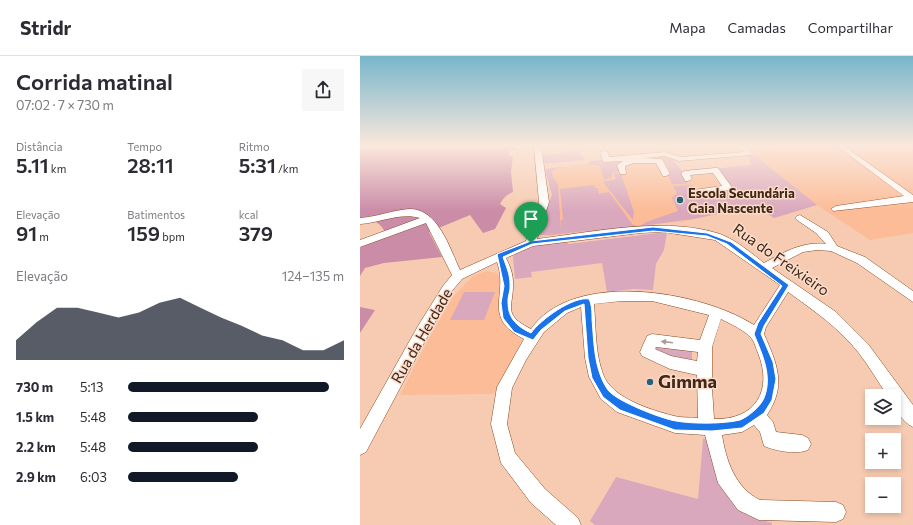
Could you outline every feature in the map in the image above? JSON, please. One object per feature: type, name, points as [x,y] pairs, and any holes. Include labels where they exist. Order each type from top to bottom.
[{"type":"street","points":[[531,243],[544,202],[540,168]]},
{"type":"street","points":[[622,168],[623,172]]},
{"type":"street","points":[[663,168],[666,174]]},
{"type":"street","points":[[870,168],[912,198]]},
{"type":"street","points":[[688,179],[685,173],[715,170],[728,188],[697,192]]},
{"type":"street","points":[[836,209],[912,198]]},
{"type":"street","points":[[360,221],[374,220],[410,212],[428,219],[432,224],[458,276]]},
{"type":"street","points":[[800,218],[827,238],[832,243],[832,247]]},
{"type":"street","points":[[360,244],[428,219]]},
{"type":"street","name":"Rua do Freixieiro","points":[[531,243],[653,229],[685,231],[718,237],[729,243],[831,316],[864,348],[913,419]]},
{"type":"street","name":"Rua da Herdade","points":[[360,446],[447,289],[458,276],[531,243]]},
{"type":"street","points":[[763,268],[801,249],[822,246],[832,247],[852,255],[913,297]]},
{"type":"street","points":[[500,256],[506,275],[507,286],[504,303],[506,318],[517,330],[533,337]]},
{"type":"street","points":[[757,334],[760,325],[786,285]]},
{"type":"street","points":[[571,525],[538,496],[507,457],[499,424],[505,387],[521,355],[539,328],[563,309],[587,300],[622,296],[652,296],[716,312],[734,319],[757,334],[769,362],[772,379],[768,400],[761,410],[742,424],[710,427],[675,426],[623,406],[606,394],[596,378],[592,358],[587,300]]},
{"type":"street","points":[[716,312],[705,347],[705,370],[710,427],[724,477],[745,503],[759,510],[836,512]]},
{"type":"street","points":[[705,347],[652,340],[647,352],[670,362],[705,370]]},
{"type":"street","points":[[756,414],[767,428],[770,440],[802,444]]},
{"type":"shaded area","points":[[360,168],[512,168],[513,192],[505,196],[500,204],[506,208],[495,229],[483,233],[470,215],[429,232],[442,257],[384,263],[365,268],[360,276],[360,248],[380,236],[384,230],[377,222],[360,219]]},
{"type":"shaded area","points":[[563,168],[552,171],[553,178],[558,184],[561,231],[561,220],[563,219],[560,189],[594,185],[595,188],[598,188],[599,194],[609,192],[632,224],[637,226],[541,235],[538,232],[552,195],[545,169]]},
{"type":"shaded area","points":[[601,168],[621,168],[621,172],[611,173],[612,177],[604,180]]},
{"type":"shaded area","points":[[669,168],[680,168],[683,172],[724,168],[770,168],[817,205],[774,218],[755,206],[693,219],[640,226],[646,222],[678,211],[672,198],[677,193],[673,186],[692,185],[696,193],[731,188],[719,171],[684,174],[687,184],[672,184],[668,175],[670,170]]},
{"type":"shaded area","name":"Escola Secundária Gaia Nascente","points":[[677,168],[682,173],[734,168],[913,168],[913,233],[870,240],[817,205],[774,218],[755,206],[686,221],[548,236],[539,234],[539,229],[552,195],[545,169]]},
{"type":"shaded area","points":[[614,174],[621,174],[634,212],[633,220],[603,182],[616,179]]},
{"type":"shaded area","points":[[667,233],[664,250],[656,264],[653,290],[634,289],[607,292],[602,263],[531,272],[532,277],[515,279],[513,257],[517,253],[530,247],[554,243],[567,242],[568,244]]},
{"type":"shaded area","points":[[486,271],[497,273],[501,281],[499,306],[501,319],[510,331],[522,340],[497,391],[492,394],[400,395],[429,338],[453,297],[473,276]]},
{"type":"shaded area","points":[[464,292],[495,292],[484,320],[450,320]]},
{"type":"shaded area","points":[[360,307],[375,310],[360,333]]},
{"type":"shaded area","points":[[656,345],[692,350],[692,360],[689,363],[655,350]]},
{"type":"shaded area","points":[[709,438],[758,519],[772,523],[772,525],[595,525],[590,521],[616,477],[698,499],[703,439]]},
{"type":"place","name":"Escola Secundária Gaia Nascente","points":[[680,200]]},
{"type":"place","name":"Gimma","points":[[650,382]]},
{"type":"route","points":[[664,229],[707,234],[718,237],[729,243],[786,285],[760,325],[757,334],[764,346],[772,379],[768,400],[761,410],[742,424],[718,427],[675,426],[623,406],[606,394],[596,378],[592,358],[587,300],[563,309],[539,328],[533,337],[517,330],[506,318],[504,303],[507,286],[506,275],[500,256],[531,243],[664,229]]}]
